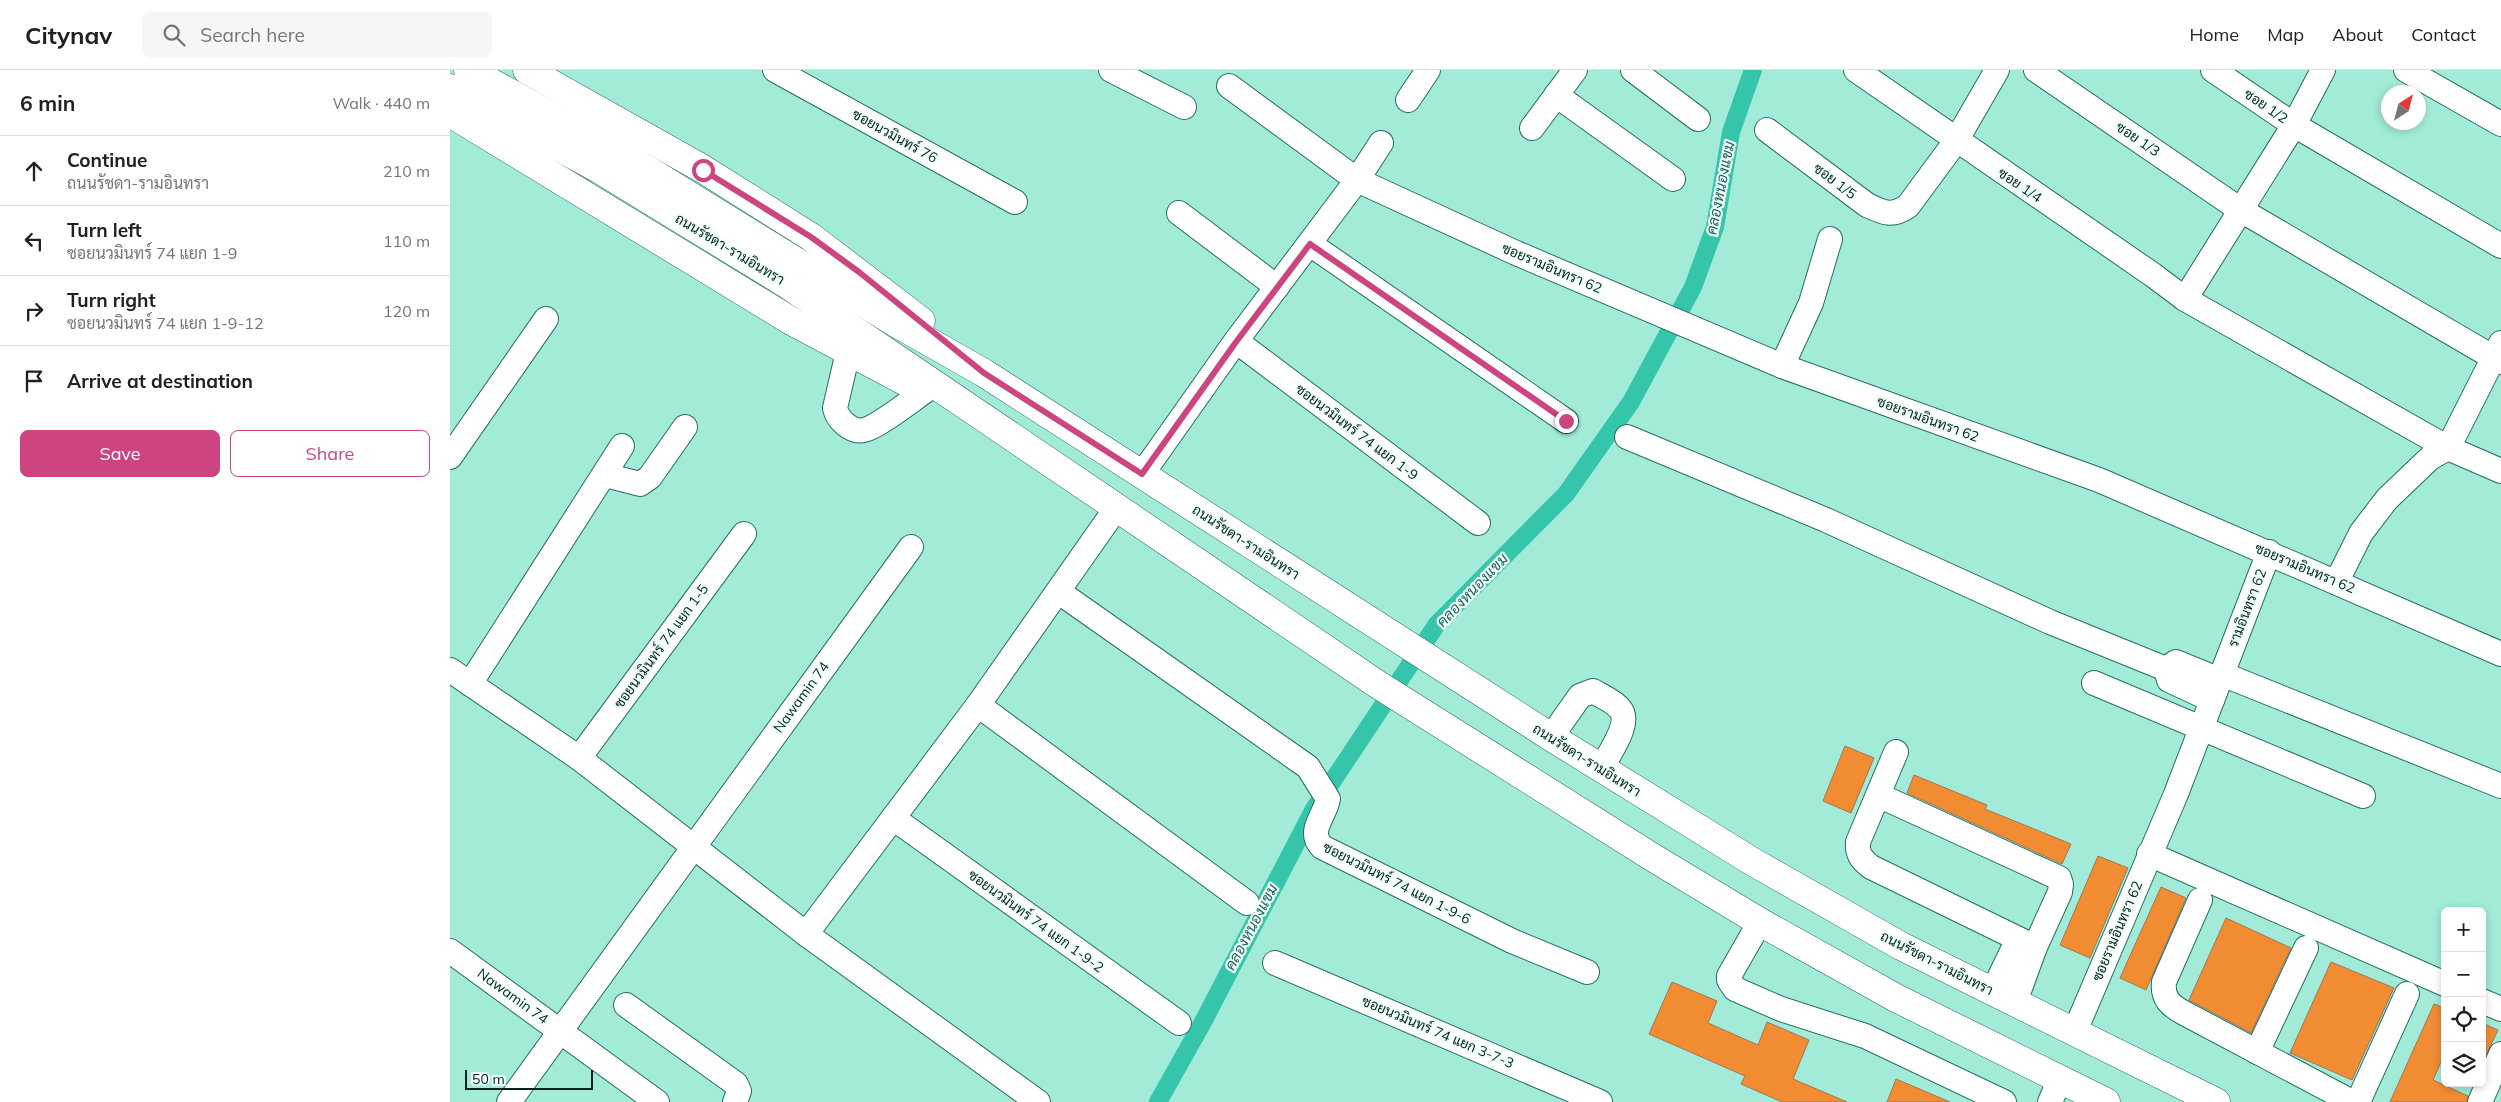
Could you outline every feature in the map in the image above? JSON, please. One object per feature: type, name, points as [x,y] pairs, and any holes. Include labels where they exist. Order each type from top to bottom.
[{"type":"main road","name":"ถนนรัชดา-รามอินทรา","points":[[468,70],[608,160],[785,283],[1377,684],[1760,922],[1905,1002],[2055,1090],[2106,1102]]},
{"type":"main road","name":"ถนนรัชดา-รามอินทรา","points":[[527,70],[703,170],[811,237],[866,277],[984,373]]},
{"type":"main road","name":"ถนนรัชดา-รามอินทรา","points":[[450,88],[608,160],[984,373],[1550,738],[1826,905],[1901,946],[2216,1102]]},
{"type":"main road","name":"ถนนรัชดา-รามอินทรา","points":[[450,113],[747,295],[848,352],[1000,427]]},
{"type":"street","name":"ซอยนวมินทร์ 76","points":[[775,70],[1015,202]]},
{"type":"street","points":[[1112,70],[1184,107]]},
{"type":"street","points":[[1408,100],[1428,70]]},
{"type":"street","points":[[1532,128],[1575,70]]},
{"type":"street","points":[[1632,70],[1698,119]]},
{"type":"street","name":"ซอย 1/4","points":[[1856,70],[2153,275],[2185,300],[2448,448],[2501,471]]},
{"type":"street","points":[[1956,140],[1997,70]]},
{"type":"street","name":"ซอย 1/3","points":[[2036,70],[2240,209],[2498,355]]},
{"type":"street","name":"ซอย 1/2","points":[[2213,70],[2294,125],[2501,246]]},
{"type":"street","points":[[2185,300],[2294,125],[2323,70]]},
{"type":"street","points":[[2406,70],[2501,124]]},
{"type":"street","name":"ซอยรามอินทรา 62","points":[[1229,86],[1361,173],[1516,253],[1782,366],[2099,480],[2337,581],[2501,654]]},
{"type":"street","points":[[1556,95],[1673,179]]},
{"type":"street","name":"ซอย 1/5","points":[[1767,130],[1867,205],[1882,213],[1898,213],[1908,206],[1956,140]]},
{"type":"street","points":[[1142,474],[1236,342],[1310,244],[1381,143]]},
{"type":"street","points":[[1179,213],[1277,287]]},
{"type":"street","points":[[1782,366],[1811,303],[1830,238]]},
{"type":"street","points":[[1310,244],[1566,421]]},
{"type":"street","points":[[450,457],[546,319]]},
{"type":"street","name":"ซอยนวมินทร์ 74 แยก 1-9","points":[[1236,342],[1478,523]]},
{"type":"street","points":[[848,352],[835,408],[841,421],[857,430],[870,428],[925,391]]},
{"type":"street","points":[[2337,581],[2361,533],[2387,499],[2430,458],[2448,448],[2498,355]]},
{"type":"street","points":[[605,475],[640,484],[650,477],[685,427]]},
{"type":"street","points":[[1627,437],[1826,520],[2050,622],[2166,669],[2169,680],[2220,680],[2501,786]]},
{"type":"street","points":[[470,684],[622,446]]},
{"type":"street","points":[[806,934],[978,705],[1117,507]]},
{"type":"street","name":"ซอยนวมินทร์ 74 แยก 1-5","points":[[578,758],[744,534]]},
{"type":"street","name":"Nawamin 74","points":[[450,951],[561,1032],[692,846],[911,547]]},
{"type":"street","name":"รามอินทรา 62","points":[[2220,680],[2269,552]]},
{"type":"street","name":"ซอยนวมินทร์ 74 แยก 1-9-6","points":[[1059,592],[1308,767],[1328,799],[1314,833],[1315,840],[1322,848],[1512,941],[1587,972]]},
{"type":"street","points":[[450,670],[578,758],[806,934],[1038,1102]]},
{"type":"street","name":"ซอยรามอินทรา 62","points":[[2075,1031],[2202,728],[2220,680]]},
{"type":"street","points":[[2094,683],[2363,796]]},
{"type":"street","points":[[1550,738],[1580,696],[1593,691],[1620,708],[1624,717],[1624,725],[1600,769]]},
{"type":"street","points":[[978,705],[1247,903]]},
{"type":"street","points":[[1896,752],[1858,842],[1857,851],[1862,859],[1871,867],[2026,943]]},
{"type":"street","points":[[1878,795],[2059,878],[2061,884],[2060,892],[2026,943],[2004,996]]},
{"type":"street","name":"ซอยนวมินทร์ 74 แยก 1-9-2","points":[[893,818],[1179,1023]]},
{"type":"street","points":[[2149,854],[2441,982]]},
{"type":"street","points":[[2200,900],[2164,982],[2163,992],[2172,1007],[2352,1102]]},
{"type":"street","points":[[1760,922],[1729,976],[1729,980],[1735,989],[1781,1009],[1871,1039],[2004,1102]]},
{"type":"street","points":[[2257,1052],[2306,948]]},
{"type":"street","name":"ซอยนวมินทร์ 74 แยก 3-7-3","points":[[1275,962],[1600,1102]]},
{"type":"street","points":[[2358,1102],[2407,994]]},
{"type":"street","points":[[2486,1003],[2501,1009]]},
{"type":"street","points":[[626,1005],[736,1084],[739,1091],[735,1102]]},
{"type":"street","points":[[509,1102],[561,1032],[657,1102]]},
{"type":"street","points":[[2480,1102],[2501,1054]]},
{"type":"building","points":[[1845,746],[1874,758],[1851,813],[1823,801]]},
{"type":"building","points":[[1914,775],[1987,805],[1985,809],[2071,844],[2062,864],[1907,793]]},
{"type":"building","points":[[2098,856],[2128,868],[2090,958],[2060,945]]},
{"type":"building","points":[[2161,887],[2186,898],[2146,990],[2120,978]]},
{"type":"building","points":[[2226,918],[2291,948],[2251,1033],[2189,1000]]},
{"type":"building","points":[[2331,962],[2394,988],[2352,1080],[2290,1053]]},
{"type":"building","points":[[1672,982],[1717,1001],[1708,1023],[1758,1045],[1767,1022],[1809,1040],[1793,1079],[1847,1102],[1782,1102],[1741,1084],[1745,1076],[1649,1034]]},
{"type":"building","points":[[2434,1004],[2441,1007],[2441,1062],[2433,1080],[2441,1084],[2441,1087],[2448,1087],[2468,1096],[2466,1102],[2390,1102]]},
{"type":"building","points":[[2486,1025],[2498,1030],[2486,1055]]},
{"type":"building","points":[[1896,1079],[1950,1102],[1887,1102]]},
{"type":"waterway","name":"คลองหนองแขม","points":[[1158,1102],[1203,1022],[1314,809],[1437,624],[1566,494],[1631,402],[1693,287],[1715,227],[1731,132],[1753,70]]},
{"type":"route","points":[[703,170],[811,237],[859,272],[984,373],[1142,474],[1236,342],[1310,244],[1566,421]]}]
